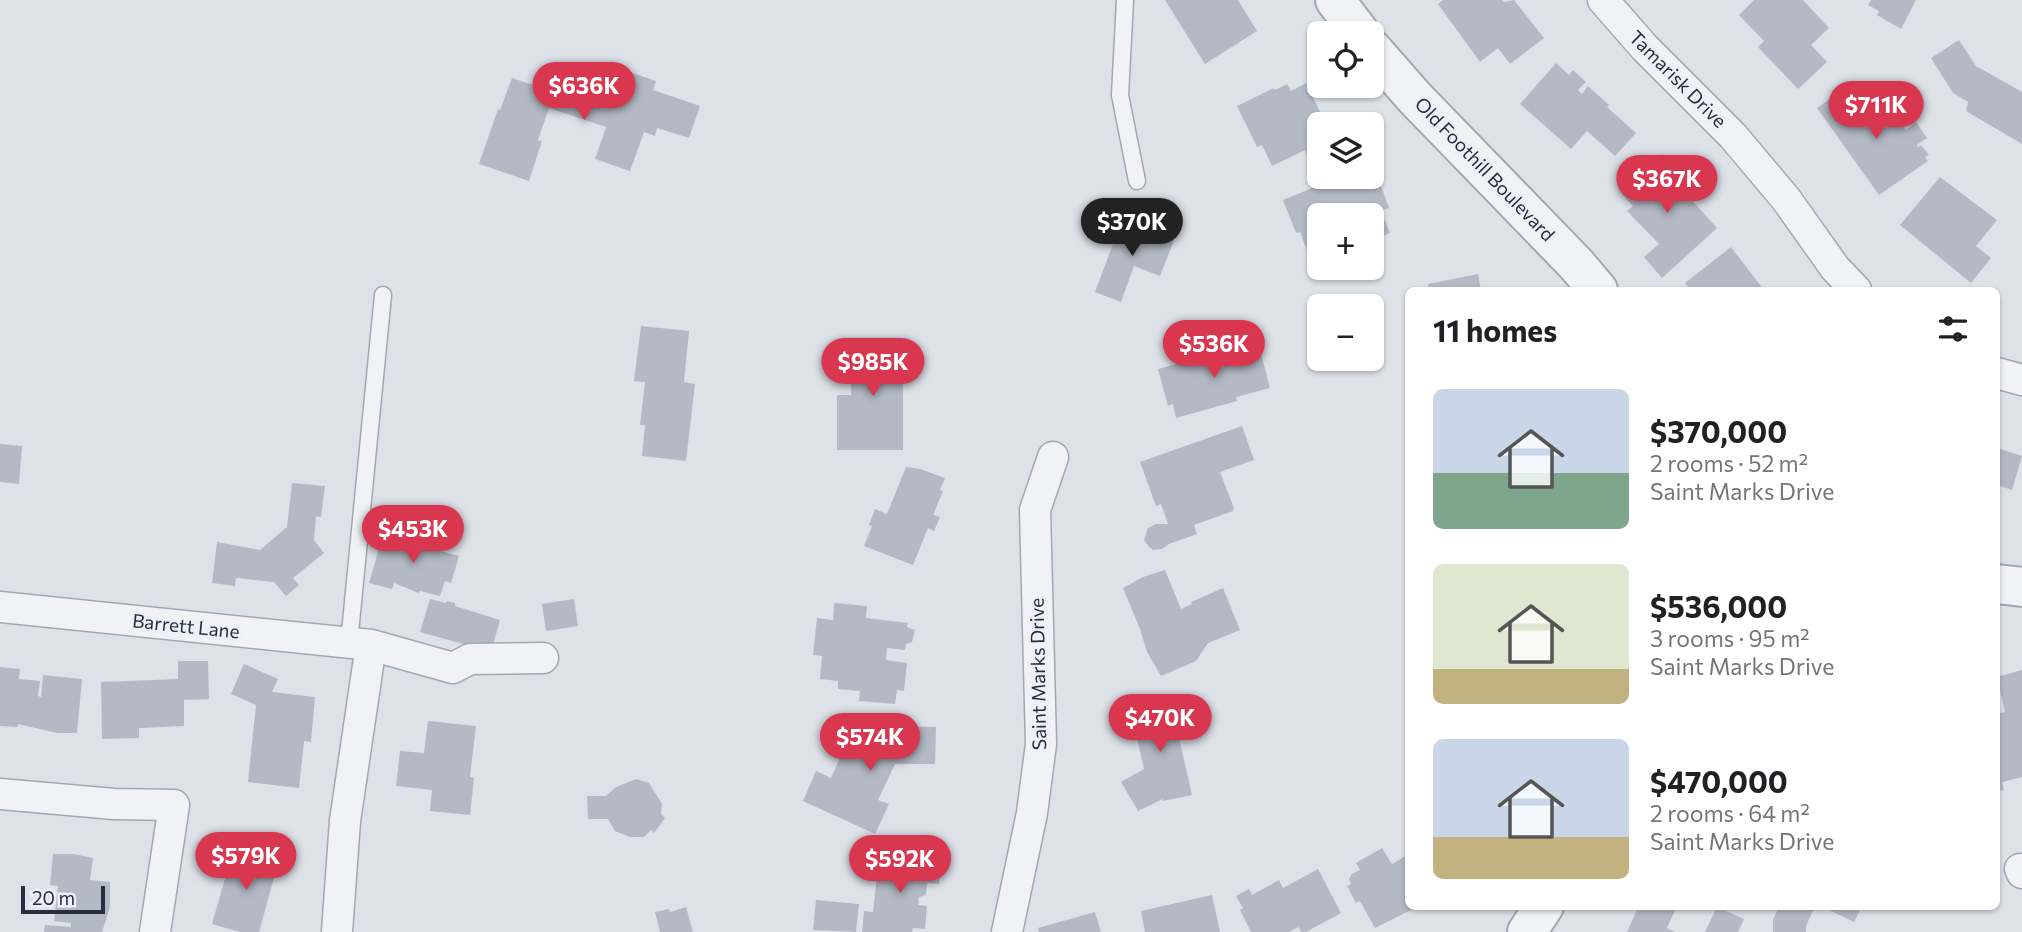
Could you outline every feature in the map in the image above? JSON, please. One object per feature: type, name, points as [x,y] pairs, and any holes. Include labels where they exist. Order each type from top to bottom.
[{"type":"street","points":[[1335,0],[1351,21]]},
{"type":"street","name":"Tamarisk Drive","points":[[1603,0],[1645,48],[1734,136],[1786,199],[1835,268],[1853,287]]},
{"type":"street","name":"Old Foothill Boulevard","points":[[1384,62],[1595,287]]},
{"type":"street","points":[[2000,374],[2022,380]]},
{"type":"street","name":"Saint Marks Drive","points":[[1007,932],[1032,813],[1041,744],[1035,510],[1053,457]]},
{"type":"street","points":[[2000,584],[2022,587]]},
{"type":"street","name":"Barrett Lane","points":[[0,607],[360,644],[453,668],[470,659],[543,657]]},
{"type":"street","points":[[337,932],[360,644]]},
{"type":"street","points":[[0,794],[114,804],[174,805],[155,932]]},
{"type":"street","points":[[1527,932],[1541,910]]},
{"type":"lane","points":[[1125,0],[1119,95],[1137,181]]},
{"type":"lane","points":[[360,644],[383,295]]},
{"type":"building","points":[[1165,0],[1238,0],[1257,31],[1205,64]]},
{"type":"building","points":[[1443,0],[1514,0],[1544,38],[1510,64],[1498,48],[1480,62],[1438,4]]},
{"type":"building","points":[[1754,0],[1803,0],[1829,28],[1811,45],[1827,62],[1798,89],[1758,47],[1764,41],[1739,15]]},
{"type":"building","points":[[1871,0],[1916,0],[1901,29],[1877,15],[1879,11],[1868,5]]},
{"type":"building","points":[[1959,40],[1976,66],[2022,92],[2022,144],[1966,111],[1968,102],[1953,93],[1931,58]]},
{"type":"building","points":[[1556,63],[1569,75],[1573,70],[1586,82],[1578,90],[1582,94],[1588,86],[1636,133],[1615,156],[1587,131],[1571,149],[1520,104]]},
{"type":"building","points":[[630,72],[656,81],[653,90],[700,106],[689,138],[657,128],[655,136],[644,132],[630,171],[595,159],[606,127],[549,108],[538,140],[542,141],[529,181],[479,164],[512,78],[575,99],[582,80],[622,94]]},
{"type":"building","points":[[1306,83],[1307,98],[1313,98],[1320,112],[1307,112],[1307,154],[1305,150],[1272,166],[1262,145],[1257,147],[1237,106],[1287,84],[1291,91]]},
{"type":"building","points":[[1844,89],[1863,116],[1872,110],[1875,114],[1888,105],[1906,130],[1916,122],[1927,138],[1917,145],[1921,145],[1929,155],[1925,157],[1928,161],[1879,195],[1817,108]]},
{"type":"building","points":[[1662,154],[1696,193],[1690,198],[1717,228],[1662,278],[1644,257],[1659,244],[1627,211],[1633,206],[1621,193]]},
{"type":"building","points":[[1940,177],[1997,220],[1976,246],[1991,258],[1971,283],[1900,225]]},
{"type":"building","points":[[1310,189],[1382,189],[1389,208],[1384,210],[1384,203],[1307,203],[1307,250],[1300,232],[1296,233],[1283,200]]},
{"type":"building","points":[[1384,218],[1390,233],[1384,235]]},
{"type":"building","points":[[1122,220],[1174,240],[1160,276],[1134,266],[1121,302],[1095,292]]},
{"type":"building","points":[[1731,247],[1762,287],[1688,287],[1685,283]]},
{"type":"building","points":[[1478,274],[1480,287],[1428,287],[1428,284]]},
{"type":"building","points":[[641,326],[689,331],[684,382],[695,384],[686,461],[642,456],[645,425],[640,425],[645,382],[634,381]]},
{"type":"building","points":[[851,339],[903,339],[903,450],[837,450],[837,395],[851,395]]},
{"type":"building","points":[[1258,342],[1270,388],[1236,397],[1237,401],[1176,418],[1173,404],[1168,406],[1158,369]]},
{"type":"building","points":[[1242,426],[1254,460],[1220,472],[1233,511],[1194,525],[1197,534],[1162,549],[1153,550],[1144,540],[1148,528],[1156,524],[1168,524],[1161,504],[1156,506],[1140,462]]},
{"type":"building","points":[[0,444],[22,446],[19,484],[0,482]]},
{"type":"building","points":[[2000,449],[2022,456],[2012,490],[2000,486]]},
{"type":"building","points":[[906,467],[945,478],[940,490],[943,491],[933,515],[940,517],[934,531],[928,528],[913,565],[864,546],[875,509],[887,514]]},
{"type":"building","points":[[292,483],[325,486],[321,517],[316,516],[314,540],[324,553],[293,578],[299,585],[286,596],[274,582],[236,578],[235,586],[212,583],[217,542],[260,550],[287,527]]},
{"type":"building","points":[[407,532],[424,536],[421,546],[459,556],[451,583],[445,581],[440,596],[420,591],[419,593],[394,583],[392,589],[369,583],[383,535],[404,541]]},
{"type":"building","points":[[1165,570],[1181,609],[1223,588],[1240,630],[1208,643],[1196,661],[1161,676],[1147,652],[1123,588],[1143,577]]},
{"type":"building","points":[[430,599],[455,603],[455,606],[500,620],[491,652],[420,632]]},
{"type":"building","points":[[574,599],[578,626],[546,631],[542,604]]},
{"type":"building","points":[[834,603],[867,606],[866,618],[908,623],[907,627],[915,630],[912,642],[906,644],[905,650],[887,648],[886,660],[907,663],[904,691],[897,690],[895,704],[859,701],[860,691],[838,689],[838,681],[820,679],[822,656],[813,655],[817,618],[833,620]]},
{"type":"building","points":[[178,661],[208,661],[209,699],[184,700],[184,726],[139,728],[139,738],[102,739],[101,682],[178,679]]},
{"type":"building","points":[[244,664],[278,679],[272,692],[315,697],[311,742],[304,741],[299,788],[248,782],[256,705],[231,694]]},
{"type":"building","points":[[0,667],[20,669],[19,679],[40,681],[38,696],[41,697],[43,675],[82,679],[77,733],[57,733],[18,724],[18,727],[0,726]]},
{"type":"building","points":[[2022,670],[2022,777],[2002,782],[2004,790],[2000,791],[2000,713],[2005,712],[2000,676]]},
{"type":"building","points":[[1186,697],[1193,725],[1177,729],[1192,795],[1163,799],[1138,811],[1121,782],[1144,769],[1131,711]]},
{"type":"building","points":[[428,721],[476,726],[470,777],[474,778],[470,815],[430,811],[432,790],[396,786],[400,751],[424,753]]},
{"type":"building","points":[[878,726],[936,727],[935,764],[895,764],[878,800],[889,804],[875,834],[803,801],[816,771],[831,778],[851,733],[871,742]]},
{"type":"building","points":[[636,779],[649,783],[662,804],[661,814],[665,818],[654,833],[651,830],[644,837],[630,837],[615,831],[608,819],[588,819],[587,796],[606,796],[616,787]]},
{"type":"building","points":[[234,847],[279,860],[259,932],[240,932],[212,924]]},
{"type":"building","points":[[1382,848],[1392,864],[1405,856],[1405,910],[1411,910],[1375,928],[1360,901],[1356,903],[1347,886],[1351,884],[1349,879],[1352,874],[1360,870],[1356,863]]},
{"type":"building","points":[[53,854],[93,858],[90,880],[110,882],[110,907],[102,932],[44,932],[45,925],[71,927],[71,923],[54,921],[58,886],[50,885]]},
{"type":"building","points":[[879,857],[941,863],[939,884],[927,883],[926,895],[919,897],[918,905],[927,906],[925,929],[913,928],[912,932],[862,932],[864,911],[873,912]]},
{"type":"building","points":[[1318,869],[1341,913],[1306,932],[1301,932],[1299,927],[1289,932],[1251,932],[1236,896],[1249,889],[1252,895],[1279,880],[1283,888]]},
{"type":"building","points":[[1212,895],[1220,932],[1145,932],[1141,911]]},
{"type":"building","points":[[816,900],[859,904],[856,932],[813,930]]},
{"type":"building","points":[[686,907],[693,932],[660,932],[655,912],[669,909],[670,912]]},
{"type":"building","points":[[1637,910],[1675,910],[1667,928],[1675,932],[1627,932]]},
{"type":"building","points":[[1716,910],[1724,910],[1744,919],[1738,932],[1705,932]]},
{"type":"building","points":[[1777,910],[1813,910],[1806,932],[1773,932],[1773,920]]},
{"type":"building","points":[[1829,910],[1860,910],[1854,922]]},
{"type":"building","points":[[1095,912],[1101,932],[1039,932],[1038,928]]}]
